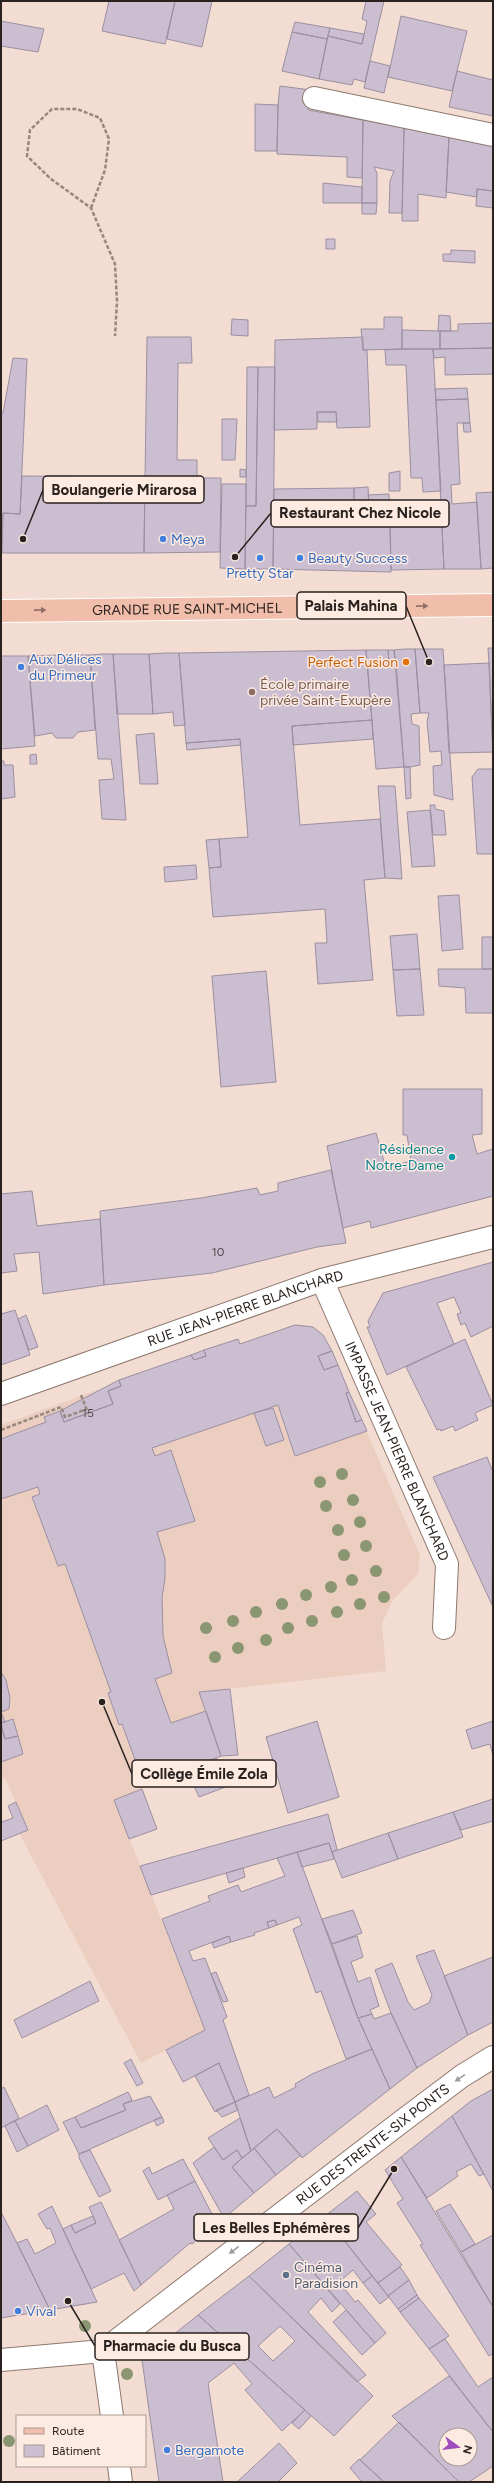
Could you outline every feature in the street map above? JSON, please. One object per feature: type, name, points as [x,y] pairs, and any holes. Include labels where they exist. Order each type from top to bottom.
[{"type":"main road","name":"GRANDE RUE SAINT-MICHEL","points":[[1,611],[493,605]]},
{"type":"street","points":[[314,98],[493,135]]},
{"type":"street","name":"RUE JEAN-PIERRE BLANCHARD","points":[[1,1394],[322,1280],[493,1237]]},
{"type":"street","name":"IMPASSE JEAN-PIERRE BLANCHARD","points":[[322,1280],[447,1564],[444,1628]]},
{"type":"street","name":"RUE DES TRENTE-SIX PONTS","points":[[103,2351],[365,2149],[462,2076],[493,2057]]},
{"type":"street","points":[[1,2360],[103,2351],[112,2415]]},
{"type":"street","points":[[119,2467],[121,2482]]},
{"type":"path","points":[[91,208],[105,170],[109,138],[100,118],[77,109],[52,109],[30,130],[28,156],[51,179],[91,208],[115,264],[117,301],[115,336]]},
{"type":"path","points":[[81,1395],[88,1413]]},
{"type":"path","points":[[1,1430],[61,1407],[65,1417],[87,1409]]},
{"type":"shaded area","points":[[295,1325],[304,1325],[316,1329],[328,1343],[420,1555],[418,1574],[393,1600],[382,1623],[386,1671],[200,1692],[221,1756],[114,1800],[205,2030],[141,2063],[19,1833],[28,1829],[5,1778],[1,1780],[1,1425],[238,1339],[240,1344]]},
{"type":"building","points":[[109,1],[175,1],[165,44],[102,31]]},
{"type":"building","points":[[175,1],[212,1],[202,47],[167,39]]},
{"type":"building","points":[[366,1],[384,1],[365,82],[354,79],[352,85],[319,79],[328,36],[362,44],[367,21],[362,19]]},
{"type":"building","points":[[401,16],[467,31],[452,91],[388,77]]},
{"type":"building","points":[[1,21],[44,29],[38,52],[1,46]]},
{"type":"building","points":[[295,22],[330,28],[327,39],[292,32]]},
{"type":"building","points":[[330,28],[364,34],[362,44],[328,36]]},
{"type":"building","points":[[292,32],[327,39],[319,79],[282,71]]},
{"type":"building","points":[[370,61],[390,66],[384,93],[364,88]]},
{"type":"building","points":[[457,71],[493,80],[493,116],[449,107]]},
{"type":"building","points":[[280,86],[311,90],[308,110],[363,120],[362,178],[347,177],[347,157],[277,154]]},
{"type":"building","points":[[255,104],[278,105],[277,151],[255,151]]},
{"type":"building","points":[[363,120],[404,128],[402,213],[389,213],[390,181],[394,171],[374,167],[377,173],[377,203],[362,203]]},
{"type":"building","points":[[404,128],[449,137],[446,198],[418,194],[418,221],[402,221]]},
{"type":"building","points":[[449,137],[493,146],[493,191],[477,189],[477,197],[446,192]]},
{"type":"building","points":[[323,183],[362,187],[362,203],[323,203]]},
{"type":"building","points":[[477,189],[493,191],[493,208],[476,206]]},
{"type":"building","points":[[362,203],[377,203],[376,214],[362,214]]},
{"type":"building","points":[[326,239],[335,239],[335,249],[326,249]]},
{"type":"building","points":[[451,250],[475,251],[475,263],[443,261],[443,254],[451,254]]},
{"type":"building","points":[[439,315],[450,316],[451,331],[438,331]]},
{"type":"building","points":[[384,317],[402,317],[402,349],[363,350],[361,329],[384,329]]},
{"type":"building","points":[[232,319],[248,320],[248,336],[231,335]]},
{"type":"building","points":[[493,323],[493,348],[440,349],[440,331],[458,331],[458,324]]},
{"type":"building","points":[[402,330],[440,331],[440,349],[402,349]]},
{"type":"building","points":[[147,337],[191,337],[192,363],[178,363],[177,460],[197,460],[197,478],[221,478],[220,552],[144,553]]},
{"type":"building","points":[[363,337],[363,350],[367,350],[370,427],[337,428],[336,412],[317,412],[317,429],[274,430],[275,340]]},
{"type":"building","points":[[493,348],[493,374],[445,375],[445,357],[434,358],[433,349]]},
{"type":"building","points":[[433,349],[441,491],[423,492],[422,478],[411,478],[406,365],[386,365],[385,350]]},
{"type":"building","points":[[13,358],[27,359],[20,514],[3,513],[1,556],[1,413],[3,413]]},
{"type":"building","points":[[247,367],[258,367],[256,506],[246,506]]},
{"type":"building","points":[[258,367],[275,367],[273,569],[245,569],[246,506],[256,506]]},
{"type":"building","points":[[467,388],[468,399],[436,400],[435,389]]},
{"type":"building","points":[[468,399],[470,423],[457,423],[460,484],[451,485],[452,504],[477,502],[481,569],[444,569],[436,400]]},
{"type":"building","points":[[317,412],[336,412],[337,422],[318,422]]},
{"type":"building","points":[[222,419],[237,419],[235,460],[222,460]]},
{"type":"building","points":[[463,423],[470,423],[471,432],[464,432]]},
{"type":"building","points":[[240,469],[246,470],[246,477],[240,477]]},
{"type":"building","points":[[400,471],[400,491],[389,491],[389,473]]},
{"type":"building","points":[[22,476],[145,477],[144,553],[2,553],[3,513],[20,514]]},
{"type":"building","points":[[222,484],[246,484],[245,569],[220,568]]},
{"type":"building","points":[[368,487],[369,503],[354,504],[354,488]]},
{"type":"building","points":[[354,488],[354,504],[369,503],[368,495],[389,494],[391,572],[273,569],[274,489]]},
{"type":"building","points":[[493,492],[493,568],[481,569],[476,493]]},
{"type":"building","points":[[390,507],[441,507],[444,569],[391,570]]},
{"type":"building","points":[[488,648],[493,648],[493,757],[489,663]]},
{"type":"building","points":[[415,649],[420,713],[411,714],[412,724],[419,726],[420,765],[410,767],[404,767],[394,650]]},
{"type":"building","points":[[415,649],[443,649],[453,800],[434,795],[433,766],[442,765],[441,751],[430,752],[427,722],[429,713],[420,713]]},
{"type":"building","points":[[366,650],[372,720],[292,726],[300,825],[380,819],[385,878],[364,880],[373,980],[318,984],[315,943],[327,943],[325,909],[213,917],[209,868],[221,867],[219,839],[248,837],[240,739],[186,743],[179,653]]},
{"type":"building","points":[[366,650],[388,650],[389,663],[396,662],[404,767],[376,769]]},
{"type":"building","points":[[388,650],[394,650],[396,662],[389,663]]},
{"type":"building","points":[[179,653],[185,725],[174,726],[173,712],[153,714],[149,654]]},
{"type":"building","points":[[113,654],[126,820],[102,819],[99,780],[114,779],[111,759],[98,759],[90,655]]},
{"type":"building","points":[[113,654],[149,654],[153,714],[117,714]]},
{"type":"building","points":[[90,655],[95,730],[78,732],[73,738],[56,738],[52,733],[35,736],[28,656]]},
{"type":"building","points":[[1,656],[28,656],[35,746],[1,749]]},
{"type":"building","points":[[489,663],[493,752],[449,753],[444,665]]},
{"type":"building","points":[[372,720],[373,739],[293,745],[292,726]]},
{"type":"building","points":[[154,733],[158,784],[140,784],[136,735]]},
{"type":"building","points":[[240,739],[241,745],[187,750],[186,743]]},
{"type":"building","points":[[36,754],[37,764],[30,764],[30,755]]},
{"type":"building","points":[[1,761],[4,761],[4,765],[13,765],[15,797],[1,799]]},
{"type":"building","points":[[404,767],[410,767],[411,798],[406,799]]},
{"type":"building","points":[[478,769],[493,769],[493,854],[477,854],[472,777]]},
{"type":"building","points":[[378,786],[395,786],[402,879],[385,878]]},
{"type":"building","points":[[430,805],[435,805],[435,809],[444,811],[446,835],[433,835]]},
{"type":"building","points":[[430,810],[435,866],[412,867],[407,812]]},
{"type":"building","points":[[219,839],[221,867],[209,868],[206,840]]},
{"type":"building","points":[[196,865],[197,879],[165,882],[164,867]]},
{"type":"building","points":[[459,895],[463,949],[442,951],[438,896]]},
{"type":"building","points":[[417,934],[420,969],[393,970],[390,936]]},
{"type":"building","points":[[482,937],[493,937],[493,969],[482,969]]},
{"type":"building","points":[[420,969],[424,1015],[397,1016],[393,970]]},
{"type":"building","points":[[438,969],[493,969],[493,1013],[466,1013],[465,988],[439,986]]},
{"type":"building","points":[[266,971],[276,1082],[221,1087],[212,976]]},
{"type":"building","name":"Résidence Notre-Dame","points":[[403,1089],[482,1089],[482,1134],[472,1135],[477,1154],[493,1149],[493,1196],[371,1228],[370,1221],[343,1228],[327,1146],[376,1133],[386,1168],[411,1161],[407,1135],[403,1135]]},
{"type":"building","points":[[331,1170],[346,1243],[317,1247],[212,1273],[104,1285],[100,1211],[201,1198],[257,1188],[260,1195],[278,1191],[278,1183]]},
{"type":"building","points":[[32,1191],[37,1226],[100,1219],[104,1285],[43,1294],[39,1252],[14,1254],[17,1271],[1,1273],[1,1194]]},
{"type":"building","points":[[493,1262],[493,1326],[471,1337],[465,1323],[461,1325],[457,1314],[461,1313],[454,1297],[437,1303],[454,1344],[387,1375],[367,1327],[370,1327],[368,1321],[383,1293]]},
{"type":"building","points":[[15,1310],[30,1355],[1,1365],[1,1314]]},
{"type":"building","points":[[26,1315],[38,1347],[29,1350],[18,1319]]},
{"type":"building","points":[[295,1325],[313,1327],[323,1335],[332,1351],[318,1356],[324,1370],[338,1365],[349,1392],[346,1393],[356,1422],[362,1420],[367,1431],[295,1456],[278,1405],[152,1448],[155,1456],[171,1450],[195,1521],[157,1532],[165,1559],[165,1578],[162,1598],[163,1636],[172,1673],[155,1679],[171,1723],[206,1711],[221,1756],[145,1787],[122,1724],[119,1725],[108,1693],[111,1692],[65,1564],[58,1566],[32,1497],[40,1494],[38,1487],[1,1499],[1,1439],[46,1422],[44,1417],[60,1411],[64,1422],[113,1404],[108,1391],[121,1386],[119,1380],[191,1355],[194,1360],[206,1356],[204,1350],[238,1339],[240,1344]]},
{"type":"building","points":[[465,1339],[493,1405],[475,1413],[478,1420],[455,1431],[453,1426],[441,1431],[440,1429],[437,1430],[406,1367]]},
{"type":"building","points":[[204,1350],[206,1356],[194,1360],[191,1355]]},
{"type":"building","points":[[332,1351],[338,1365],[324,1370],[318,1356]]},
{"type":"building","points":[[119,1380],[121,1386],[108,1391],[113,1404],[64,1422],[60,1411]]},
{"type":"building","points":[[349,1392],[362,1420],[356,1422],[346,1393]]},
{"type":"building","points":[[273,1408],[284,1440],[266,1446],[254,1413]]},
{"type":"building","points":[[487,1457],[493,1472],[492,1605],[433,1477]]},
{"type":"building","points":[[1,1672],[6,1680],[10,1698],[9,1709],[1,1712]]},
{"type":"building","points":[[230,1689],[238,1755],[221,1756],[199,1692]]},
{"type":"building","points":[[1,1712],[5,1722],[1,1723]]},
{"type":"building","points":[[13,1719],[18,1736],[5,1739],[1,1723]]},
{"type":"building","points":[[317,1721],[339,1797],[288,1813],[266,1737]]},
{"type":"building","points":[[493,1721],[493,1756],[490,1744],[472,1749],[466,1730]]},
{"type":"building","points":[[1,1726],[5,1739],[18,1736],[23,1754],[1,1762]]},
{"type":"building","points":[[216,1758],[228,1786],[199,1797],[187,1770]]},
{"type":"building","points":[[142,1789],[157,1829],[129,1839],[114,1800]]},
{"type":"building","points":[[493,1799],[493,1821],[461,1830],[453,1812]]},
{"type":"building","points":[[16,1802],[28,1830],[1,1841],[1,1820],[2,1822],[13,1818],[8,1806]]},
{"type":"building","points":[[453,1812],[463,1837],[398,1859],[388,1833]]},
{"type":"building","points":[[328,1814],[337,1849],[332,1852],[329,1843],[151,1895],[140,1866]]},
{"type":"building","points":[[388,1833],[398,1859],[342,1878],[332,1852]]},
{"type":"building","points":[[329,1843],[334,1859],[302,1867],[297,1852]]},
{"type":"building","points":[[297,1852],[358,2018],[372,2049],[346,2059],[321,1991],[316,1993],[293,1929],[302,1925],[299,1917],[277,1925],[275,1920],[267,1922],[269,1928],[254,1933],[255,1935],[231,1942],[229,1936],[189,1951],[193,1961],[205,1958],[227,2017],[223,2020],[249,2095],[235,2102],[219,2063],[183,2082],[166,2050],[205,2030],[162,1919],[210,1901],[208,1896],[238,1885],[241,1892],[285,1876],[277,1858]]},
{"type":"building","points":[[243,1868],[245,1877],[229,1883],[226,1873]]},
{"type":"building","points":[[353,1910],[362,1933],[332,1944],[322,1919]]},
{"type":"building","points":[[275,1920],[277,1925],[269,1928],[267,1922]]},
{"type":"building","points":[[229,1936],[231,1942],[214,1948],[212,1943]]},
{"type":"building","points":[[357,1936],[363,1957],[351,1962],[358,1982],[370,1977],[379,2006],[370,2010],[372,2014],[358,2018],[332,1944]]},
{"type":"building","points":[[434,1950],[468,2035],[417,2068],[391,2013],[375,1970],[392,1963],[408,2002],[414,2010],[429,2003],[432,1995],[416,1956]]},
{"type":"building","points":[[493,1957],[493,2022],[468,2035],[444,1976]]},
{"type":"building","points":[[216,1972],[228,2001],[223,2002],[211,1974]]},
{"type":"building","points":[[90,1981],[99,2001],[22,2038],[14,2020]]},
{"type":"building","points":[[391,2013],[417,2068],[390,2089],[358,2018],[372,2014],[374,2019]]},
{"type":"building","points":[[372,2049],[390,2089],[302,2158],[277,2129],[251,2151],[235,2102],[269,2087],[274,2098],[296,2087],[295,2084],[312,2074]]},
{"type":"building","points":[[131,2059],[143,2083],[137,2086],[124,2063]]},
{"type":"building","points":[[219,2063],[235,2102],[215,2112],[195,2076]]},
{"type":"building","points":[[4,2087],[19,2118],[1,2128],[1,2089]]},
{"type":"building","points":[[493,2089],[493,2191],[452,2116],[471,2101]]},
{"type":"building","points":[[128,2092],[132,2100],[123,2104],[126,2110],[81,2128],[75,2117]]},
{"type":"building","points":[[150,2096],[162,2117],[79,2154],[63,2122],[75,2117],[81,2128],[126,2110],[123,2104]]},
{"type":"building","points":[[235,2102],[238,2110],[222,2117],[216,2110]]},
{"type":"building","points":[[47,2105],[59,2130],[28,2146],[15,2121]]},
{"type":"building","points":[[452,2116],[484,2174],[479,2176],[471,2164],[456,2172],[458,2176],[427,2198],[401,2157]]},
{"type":"building","points":[[162,2117],[164,2122],[157,2126],[154,2120]]},
{"type":"building","points":[[240,2118],[251,2151],[242,2158],[237,2150],[223,2160],[208,2138]]},
{"type":"building","points":[[15,2121],[28,2146],[17,2152],[5,2126]]},
{"type":"building","points":[[277,2129],[301,2155],[276,2175],[254,2148]]},
{"type":"building","points":[[214,2147],[223,2160],[237,2150],[242,2158],[232,2167],[254,2193],[224,2218],[193,2163]]},
{"type":"building","points":[[254,2148],[276,2175],[254,2193],[232,2167]]},
{"type":"building","points":[[90,2150],[111,2191],[99,2197],[79,2158],[79,2154]]},
{"type":"building","points":[[401,2157],[493,2307],[493,2353],[489,2356],[420,2245],[423,2244],[397,2203],[403,2199],[385,2170]]},
{"type":"building","points":[[183,2159],[195,2181],[158,2200],[143,2171],[149,2167],[152,2174]]},
{"type":"building","points":[[195,2181],[217,2224],[192,2244],[190,2243],[141,2285],[119,2240],[174,2209],[167,2195]]},
{"type":"building","points":[[357,2191],[376,2214],[366,2222],[402,2265],[378,2283],[325,2216]]},
{"type":"building","points":[[101,2202],[141,2285],[134,2291],[124,2273],[91,2289],[63,2229],[71,2225],[75,2233],[96,2223],[89,2207]]},
{"type":"building","points":[[450,2204],[475,2244],[461,2252],[436,2211]]},
{"type":"building","points":[[52,2206],[97,2302],[50,2310],[17,2243],[27,2239],[35,2254],[56,2243],[50,2228],[47,2229],[38,2214]]},
{"type":"building","points":[[1,2212],[17,2243],[50,2310],[1,2318]]},
{"type":"building","points":[[93,2216],[96,2223],[75,2233],[71,2225]]},
{"type":"building","points":[[325,2216],[372,2276],[363,2283],[353,2270],[339,2282],[355,2302],[358,2300],[386,2333],[375,2343],[289,2244]]},
{"type":"building","points":[[493,2235],[493,2307],[461,2252]]},
{"type":"building","points":[[289,2244],[340,2304],[332,2312],[321,2298],[308,2312],[366,2375],[357,2382],[249,2276]]},
{"type":"building","points":[[400,2267],[409,2280],[388,2296],[378,2283]]},
{"type":"building","points":[[249,2276],[373,2396],[334,2436],[198,2315]],"holes":[[[280,2326],[295,2341],[273,2361],[258,2346]]]},
{"type":"building","points":[[372,2276],[389,2297],[380,2304],[363,2283]]},
{"type":"building","points":[[409,2280],[417,2295],[398,2309],[388,2296]]},
{"type":"building","points":[[417,2295],[419,2298],[400,2312],[398,2309]]},
{"type":"building","points":[[419,2298],[449,2336],[429,2349],[400,2312]]},
{"type":"building","points":[[346,2310],[375,2343],[362,2355],[333,2322]]},
{"type":"building","points":[[198,2315],[305,2410],[282,2431],[245,2390],[252,2384],[234,2363],[208,2383],[223,2482],[159,2482],[142,2360]]},
{"type":"building","points":[[445,2339],[478,2387],[493,2377],[493,2432],[429,2349]]},
{"type":"building","points":[[449,2376],[493,2432],[493,2466],[469,2482],[459,2482],[444,2467],[478,2467],[478,2427],[438,2427],[438,2461],[392,2416]]},
{"type":"building","points":[[305,2410],[311,2416],[299,2429],[292,2423]]},
{"type":"building","points":[[399,2422],[438,2461],[438,2467],[444,2467],[459,2482],[384,2482],[360,2460]]},
{"type":"building","points":[[279,2443],[297,2463],[278,2482],[237,2482]]},
{"type":"building","points":[[359,2459],[384,2482],[362,2482],[350,2468]]},
{"type":"place","name":"Boulangerie Mirarosa","points":[[23,539]]},
{"type":"place","name":"Meya","points":[[163,539]]},
{"type":"place","name":"Restaurant Chez Nicole","points":[[235,557]]},
{"type":"place","name":"Pretty Star","points":[[260,558]]},
{"type":"place","name":"Beauty Success","points":[[300,558]]},
{"type":"place","name":"Perfect Fusion","points":[[406,662]]},
{"type":"place","name":"Palais Mahina","points":[[429,662]]},
{"type":"place","name":"Aux Délices du Primeur","points":[[21,667]]},
{"type":"place","name":"École primaire privée Saint-Exupère","points":[[252,692]]},
{"type":"place","name":"Résidence Notre-Dame","points":[[452,1157]]},
{"type":"place","name":"Collège Émile Zola","points":[[102,1702]]},
{"type":"place","name":"Les Belles Ephémères","points":[[394,2169]]},
{"type":"place","name":"Cinéma Paradision","points":[[286,2275]]},
{"type":"place","name":"Pharmacie du Busca","points":[[68,2301]]},
{"type":"place","name":"Vival","points":[[18,2311]]},
{"type":"place","name":"Bergamote","points":[[167,2450]]}]
